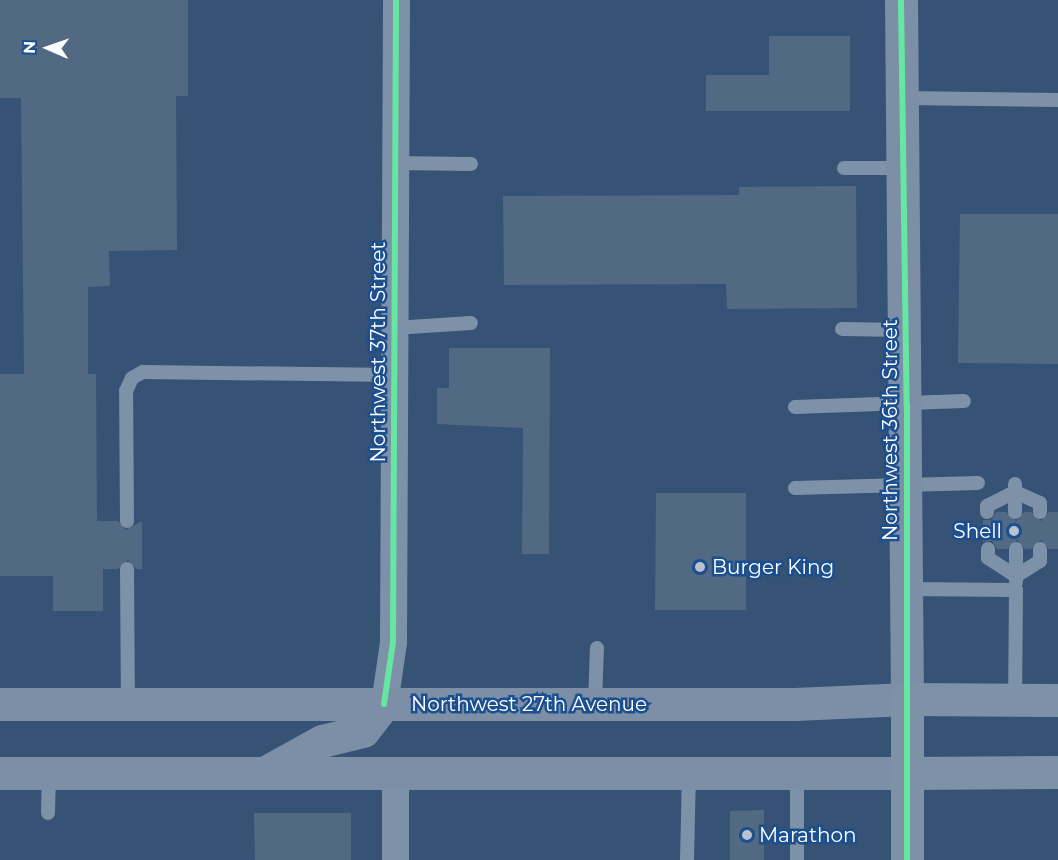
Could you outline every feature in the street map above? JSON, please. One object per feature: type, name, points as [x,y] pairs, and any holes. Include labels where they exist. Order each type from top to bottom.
[{"type":"highway","name":"Northwest 27th Avenue","points":[[907,699],[1058,700]]},
{"type":"highway","name":"Northwest 36th Street","points":[[907,699],[907,860]]},
{"type":"highway","points":[[907,773],[1058,772]]},
{"type":"main road","name":"Northwest 36th Street","points":[[901,0],[907,405],[907,699]]},
{"type":"main road","name":"Northwest 27th Avenue","points":[[0,704],[795,704],[907,699]]},
{"type":"main road","points":[[265,773],[322,741],[363,732],[384,704]]},
{"type":"main road","points":[[0,773],[907,773]]},
{"type":"street","name":"Northwest 37th Street","points":[[384,704],[393,642],[396,0]]},
{"type":"street","points":[[395,773],[395,860]]},
{"type":"lane","points":[[903,98],[1058,100]]},
{"type":"lane","points":[[394,163],[471,164]]},
{"type":"lane","points":[[844,168],[904,168]]},
{"type":"lane","points":[[394,328],[471,323]]},
{"type":"lane","points":[[842,329],[906,330]]},
{"type":"lane","points":[[127,521],[126,391],[132,378],[143,372],[394,375]]},
{"type":"lane","points":[[795,407],[907,405],[963,401]]},
{"type":"lane","points":[[795,488],[978,483]]},
{"type":"lane","points":[[1015,488],[1040,503],[1040,512]]},
{"type":"lane","points":[[987,512],[987,506],[1015,488]]},
{"type":"lane","points":[[1015,488],[1015,512]]},
{"type":"lane","points":[[988,549],[988,558],[1016,576]]},
{"type":"lane","points":[[1015,699],[1016,549]]},
{"type":"lane","points":[[1016,576],[1040,561],[1040,549]]},
{"type":"lane","points":[[127,569],[128,705]]},
{"type":"lane","points":[[907,589],[1016,590]]},
{"type":"lane","points":[[595,704],[597,648]]},
{"type":"lane","points":[[48,813],[49,773]]},
{"type":"lane","points":[[687,860],[689,773]]},
{"type":"lane","points":[[797,773],[797,860]]},
{"type":"building","points":[[0,0],[188,0],[188,96],[176,96],[177,250],[109,251],[110,286],[88,287],[88,374],[96,374],[97,521],[118,521],[126,530],[142,521],[142,569],[136,569],[128,560],[118,569],[103,569],[103,611],[53,611],[53,576],[0,576],[0,374],[24,374],[21,98],[0,98]]},
{"type":"building","points":[[769,36],[850,36],[850,111],[706,111],[706,75],[769,75]]},
{"type":"building","points":[[856,186],[857,308],[727,309],[726,284],[504,285],[503,196],[739,195],[739,187]]},
{"type":"building","points":[[960,214],[1058,214],[1058,364],[958,363]]},
{"type":"building","points":[[449,348],[550,348],[549,554],[522,554],[523,428],[437,424],[437,388],[449,388]]},
{"type":"building","points":[[656,493],[746,493],[746,610],[655,610]]},
{"type":"building","name":"Shell","points":[[996,512],[1006,512],[1016,521],[1024,512],[1031,512],[1041,521],[1049,512],[1058,512],[1058,549],[1049,549],[1041,540],[1031,549],[1025,549],[1017,540],[1007,549],[997,549],[992,541],[983,542],[983,520],[991,520]]},
{"type":"building","name":"Marathon","points":[[764,810],[764,860],[730,860],[730,811]]},
{"type":"building","points":[[254,813],[351,813],[351,860],[255,860]]},
{"type":"cycle path","points":[[384,704],[393,642],[396,0]]},
{"type":"cycle path","points":[[901,0],[907,405],[907,860]]},
{"type":"place","name":"Shell","points":[[1014,531]]},
{"type":"place","name":"Burger King","points":[[700,567]]},
{"type":"place","name":"Marathon","points":[[747,835]]}]
